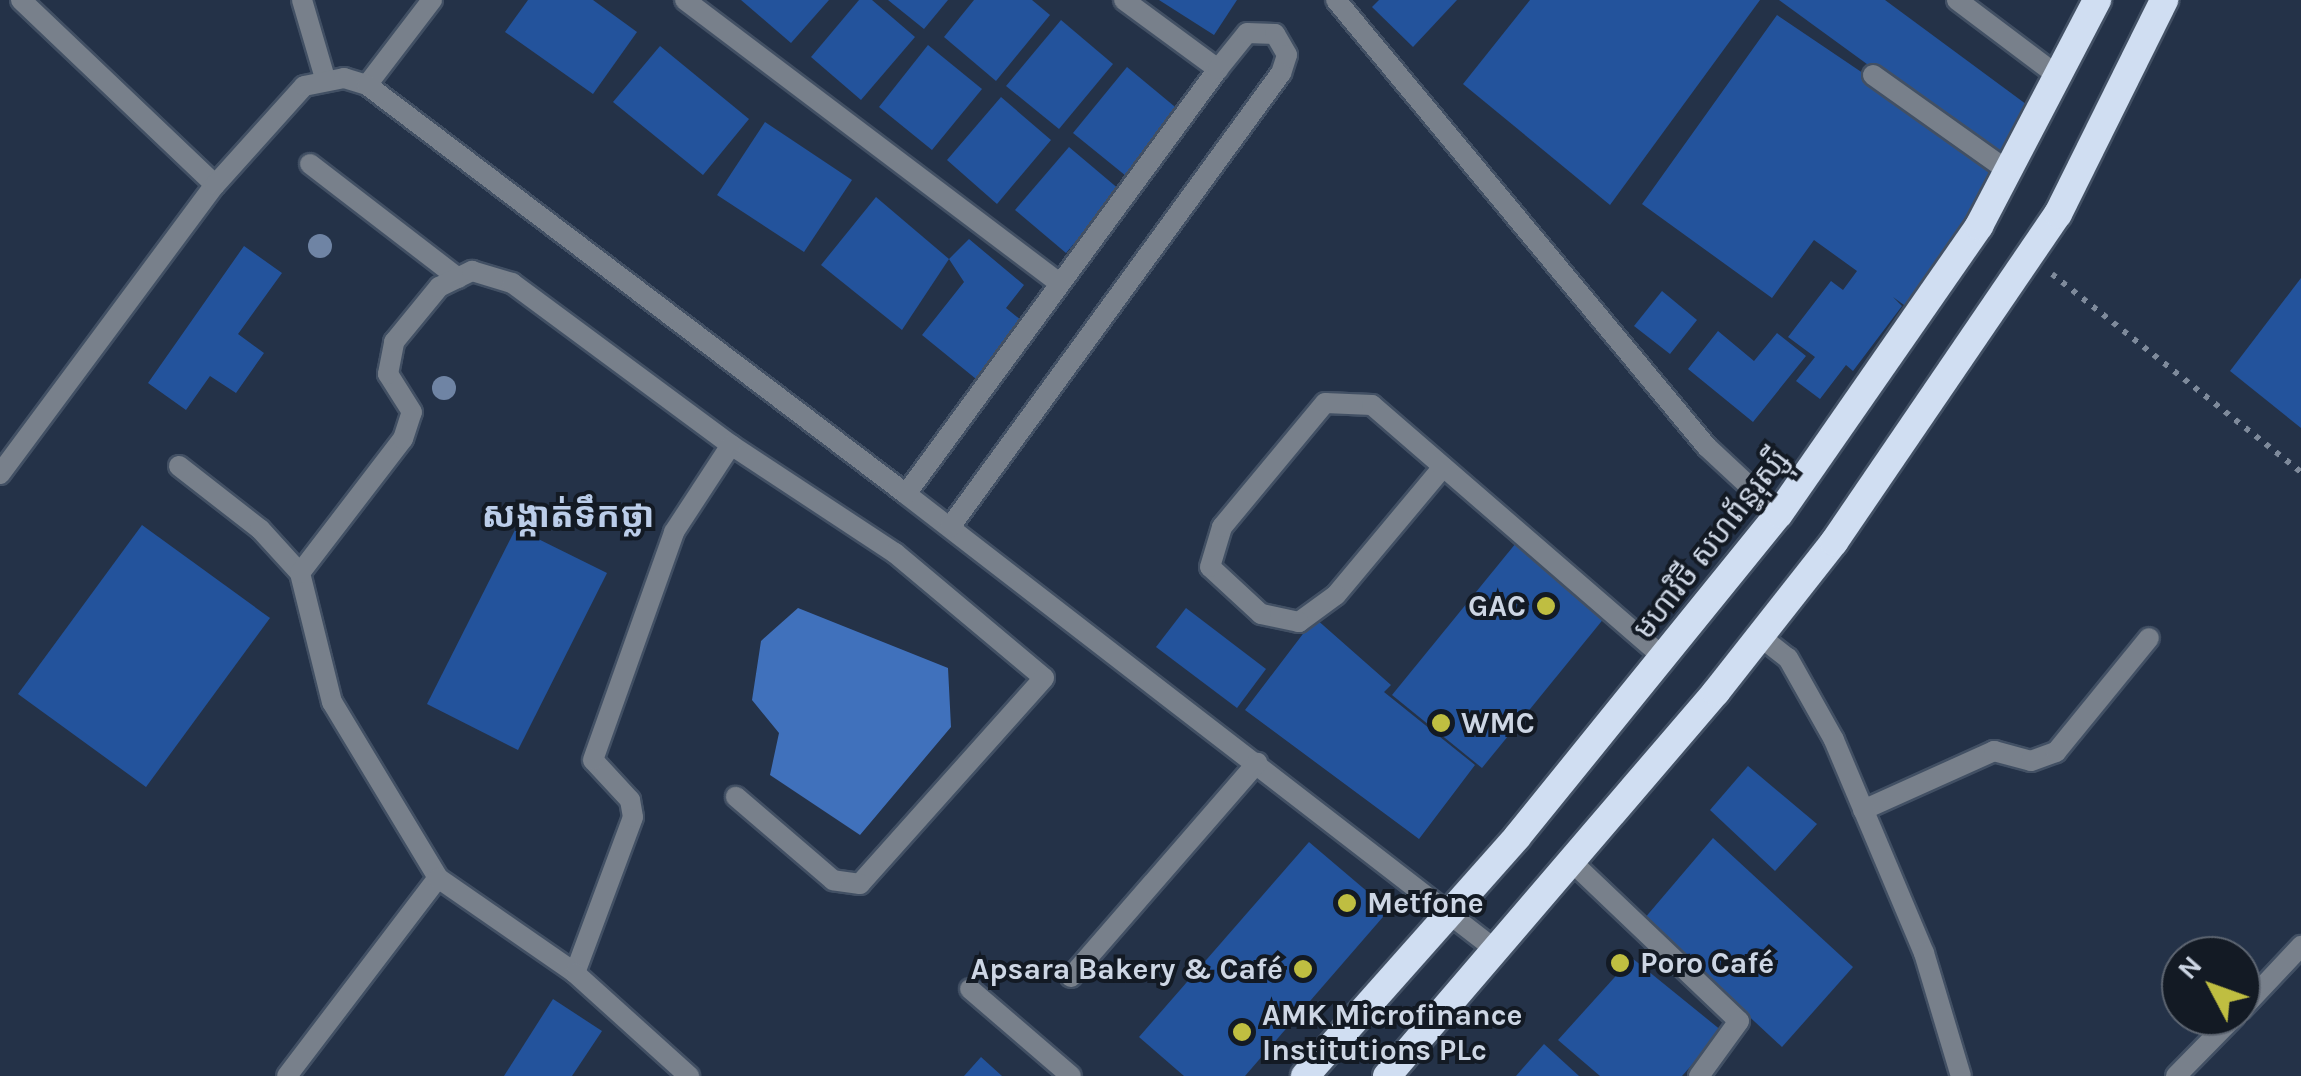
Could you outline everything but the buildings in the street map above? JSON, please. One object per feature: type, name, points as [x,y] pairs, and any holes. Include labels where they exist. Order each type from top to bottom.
[{"type":"highway","name":"មហាវិថី សហព័ន្ធរុស្ស៊ី","points":[[1304,1076],[1451,912],[1780,514],[2011,173],[2097,0]]},
{"type":"highway","points":[[1387,1076],[1762,638],[2030,259],[2164,0]]},
{"type":"street","points":[[21,0],[215,184]]},
{"type":"street","points":[[302,0],[325,78]]},
{"type":"street","points":[[366,86],[432,0]]},
{"type":"street","points":[[685,0],[1060,284]]},
{"type":"street","points":[[1124,0],[1218,70]]},
{"type":"street","points":[[1336,0],[1707,446],[1780,514]]},
{"type":"street","points":[[1957,0],[2059,77]]},
{"type":"street","points":[[906,494],[1247,33],[1275,34],[1285,46],[1281,73],[950,527]]},
{"type":"street","points":[[1873,75],[2011,173]]},
{"type":"street","points":[[0,474],[215,184],[304,86],[325,78],[366,86],[950,527],[1497,951]]},
{"type":"street","points":[[310,164],[458,278]]},
{"type":"street","points":[[300,574],[403,438],[412,412],[388,374],[394,342],[440,287],[472,271],[512,283],[731,445],[895,553],[1044,678],[860,884],[844,886],[833,880],[736,797]]},
{"type":"street","points":[[1444,467],[1336,595],[1299,622],[1260,614],[1210,567],[1222,528],[1325,403],[1372,405],[1444,467],[1664,659]]},
{"type":"street","points":[[575,973],[632,817],[630,800],[594,760],[674,532],[731,445]]},
{"type":"street","points":[[179,466],[260,529],[300,574],[332,702],[438,878],[575,973],[688,1076]]},
{"type":"street","points":[[1762,638],[1788,658],[1863,810],[1924,954],[1961,1076]]},
{"type":"street","points":[[1863,810],[1994,751],[2031,761],[2056,752],[2149,638]]},
{"type":"street","points":[[1071,977],[1257,762]]},
{"type":"street","points":[[1573,863],[1739,1022],[1699,1076]]},
{"type":"street","points":[[287,1076],[438,878]]},
{"type":"street","points":[[2261,989],[2301,946]]},
{"type":"street","points":[[970,989],[1070,1076]]},
{"type":"street","points":[[2176,1076],[2215,1036]]},
{"type":"path","points":[[2030,259],[2301,472]]},
{"type":"water","points":[[798,608],[948,668],[951,727],[860,835],[770,775],[779,733],[752,700],[761,641]]},
{"type":"place","name":"GAC","points":[[1546,606]]},
{"type":"place","name":"WMC","points":[[1441,723]]},
{"type":"place","name":"Metfone","points":[[1347,903]]},
{"type":"place","name":"Poro Café","points":[[1620,963]]},
{"type":"place","name":"Apsara Bakery & Café","points":[[1303,969]]},
{"type":"place","name":"AMK Microfinance Institutions PLc","points":[[1242,1032]]},
{"type":"district","name":"សង្កាត់ទឹកថ្លា","points":[[568,516]]}]
